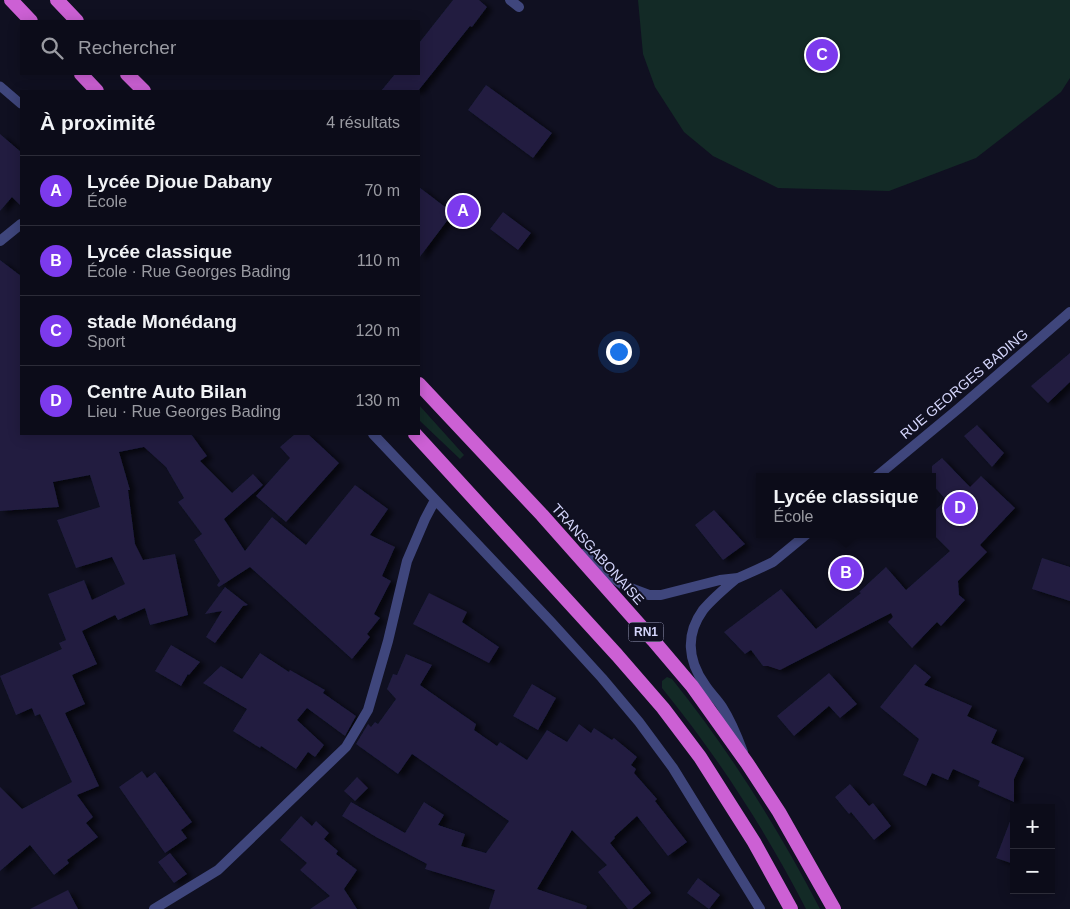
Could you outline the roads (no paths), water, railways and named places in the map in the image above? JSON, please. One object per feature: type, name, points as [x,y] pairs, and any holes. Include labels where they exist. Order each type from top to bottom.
[{"type":"highway","points":[[11,0],[30,20]]},
{"type":"highway","points":[[57,0],[76,20]]},
{"type":"highway","points":[[82,75],[96,90]]},
{"type":"highway","points":[[128,75],[143,90]]},
{"type":"highway","name":"TRANSGABONAISE","points":[[420,385],[542,516],[692,686],[747,763],[779,812],[834,909]]},
{"type":"highway","name":"RN1","points":[[416,435],[663,708],[700,757],[754,842],[791,909]]},
{"type":"street","points":[[0,241],[20,225]]},
{"type":"street","name":"RUE GEORGES BADING","points":[[881,473],[1070,312]]},
{"type":"street","points":[[374,435],[551,622],[639,722],[673,768],[760,909]]},
{"type":"street","points":[[154,909],[218,870],[346,748],[368,710],[388,641],[407,561],[424,519],[435,500]]},
{"type":"street","points":[[542,516],[585,556],[610,576],[626,586],[649,595],[661,595],[720,580],[738,578]]},
{"type":"street","points":[[747,763],[734,728],[694,666],[690,638],[694,625],[714,598],[738,578],[773,562],[802,538]]},
{"type":"lane","points":[[0,86],[20,103]]},
{"type":"place","name":"stade Monédang","points":[[822,55]]},
{"type":"place","name":"Lycée Djoue Dabany","points":[[463,211]]},
{"type":"place","name":"Centre Auto Bilan","points":[[960,508]]},
{"type":"place","name":"Lycée classique","points":[[846,573]]}]
